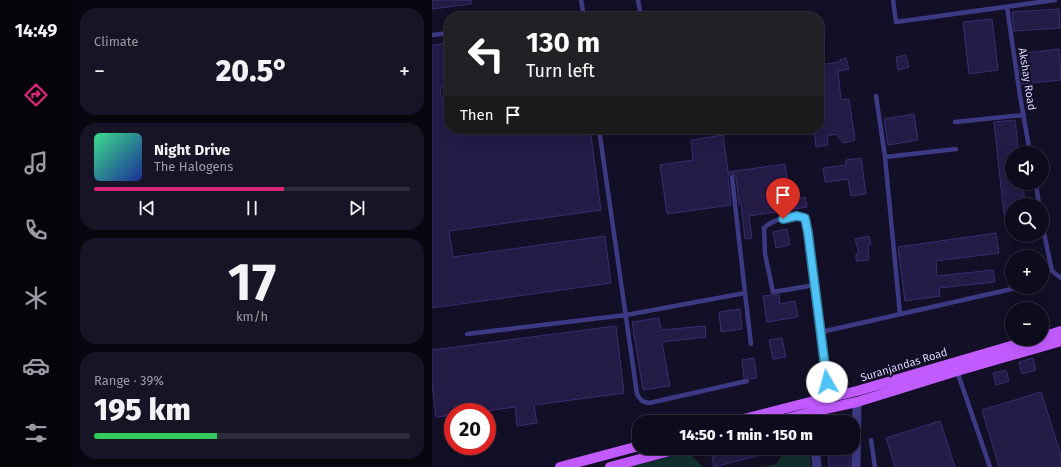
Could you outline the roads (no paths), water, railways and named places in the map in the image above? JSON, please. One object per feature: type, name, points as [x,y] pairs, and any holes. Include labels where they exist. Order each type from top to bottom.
[{"type":"main road","points":[[1049,335],[1061,332]]},
{"type":"main road","name":"Suranjandas Road","points":[[768,415],[830,403],[857,402],[1061,341]]},
{"type":"main road","name":"Suranjandas Road","points":[[814,415],[830,403],[857,391],[1011,346]]},
{"type":"main road","points":[[560,467],[632,448]]},
{"type":"main road","points":[[610,467],[655,455]]},
{"type":"street","points":[[856,467],[857,402]]},
{"type":"street","points":[[816,455],[817,467]]},
{"type":"lane","points":[[581,0],[583,12]]},
{"type":"lane","points":[[638,0],[640,12]]},
{"type":"lane","points":[[893,0],[896,22],[1055,0]]},
{"type":"lane","name":"Akshay Road","points":[[1007,7],[1029,146]]},
{"type":"lane","points":[[432,35],[444,34]]},
{"type":"lane","points":[[876,96],[885,157],[900,314]]},
{"type":"lane","points":[[955,122],[1024,115]]},
{"type":"lane","points":[[600,134],[637,394],[640,400],[649,403],[747,381]]},
{"type":"lane","points":[[885,157],[956,148]]},
{"type":"lane","points":[[732,177],[751,344]]},
{"type":"lane","points":[[815,285],[773,292],[765,254],[764,228],[769,222],[797,216],[805,218],[808,233],[815,285],[830,403]]},
{"type":"lane","points":[[1046,242],[1052,271],[1061,278]]},
{"type":"lane","points":[[821,332],[1005,291]]},
{"type":"lane","points":[[467,334],[626,315],[745,293]]},
{"type":"lane","points":[[957,371],[990,467]]},
{"type":"lane","points":[[871,440],[875,467]]}]
